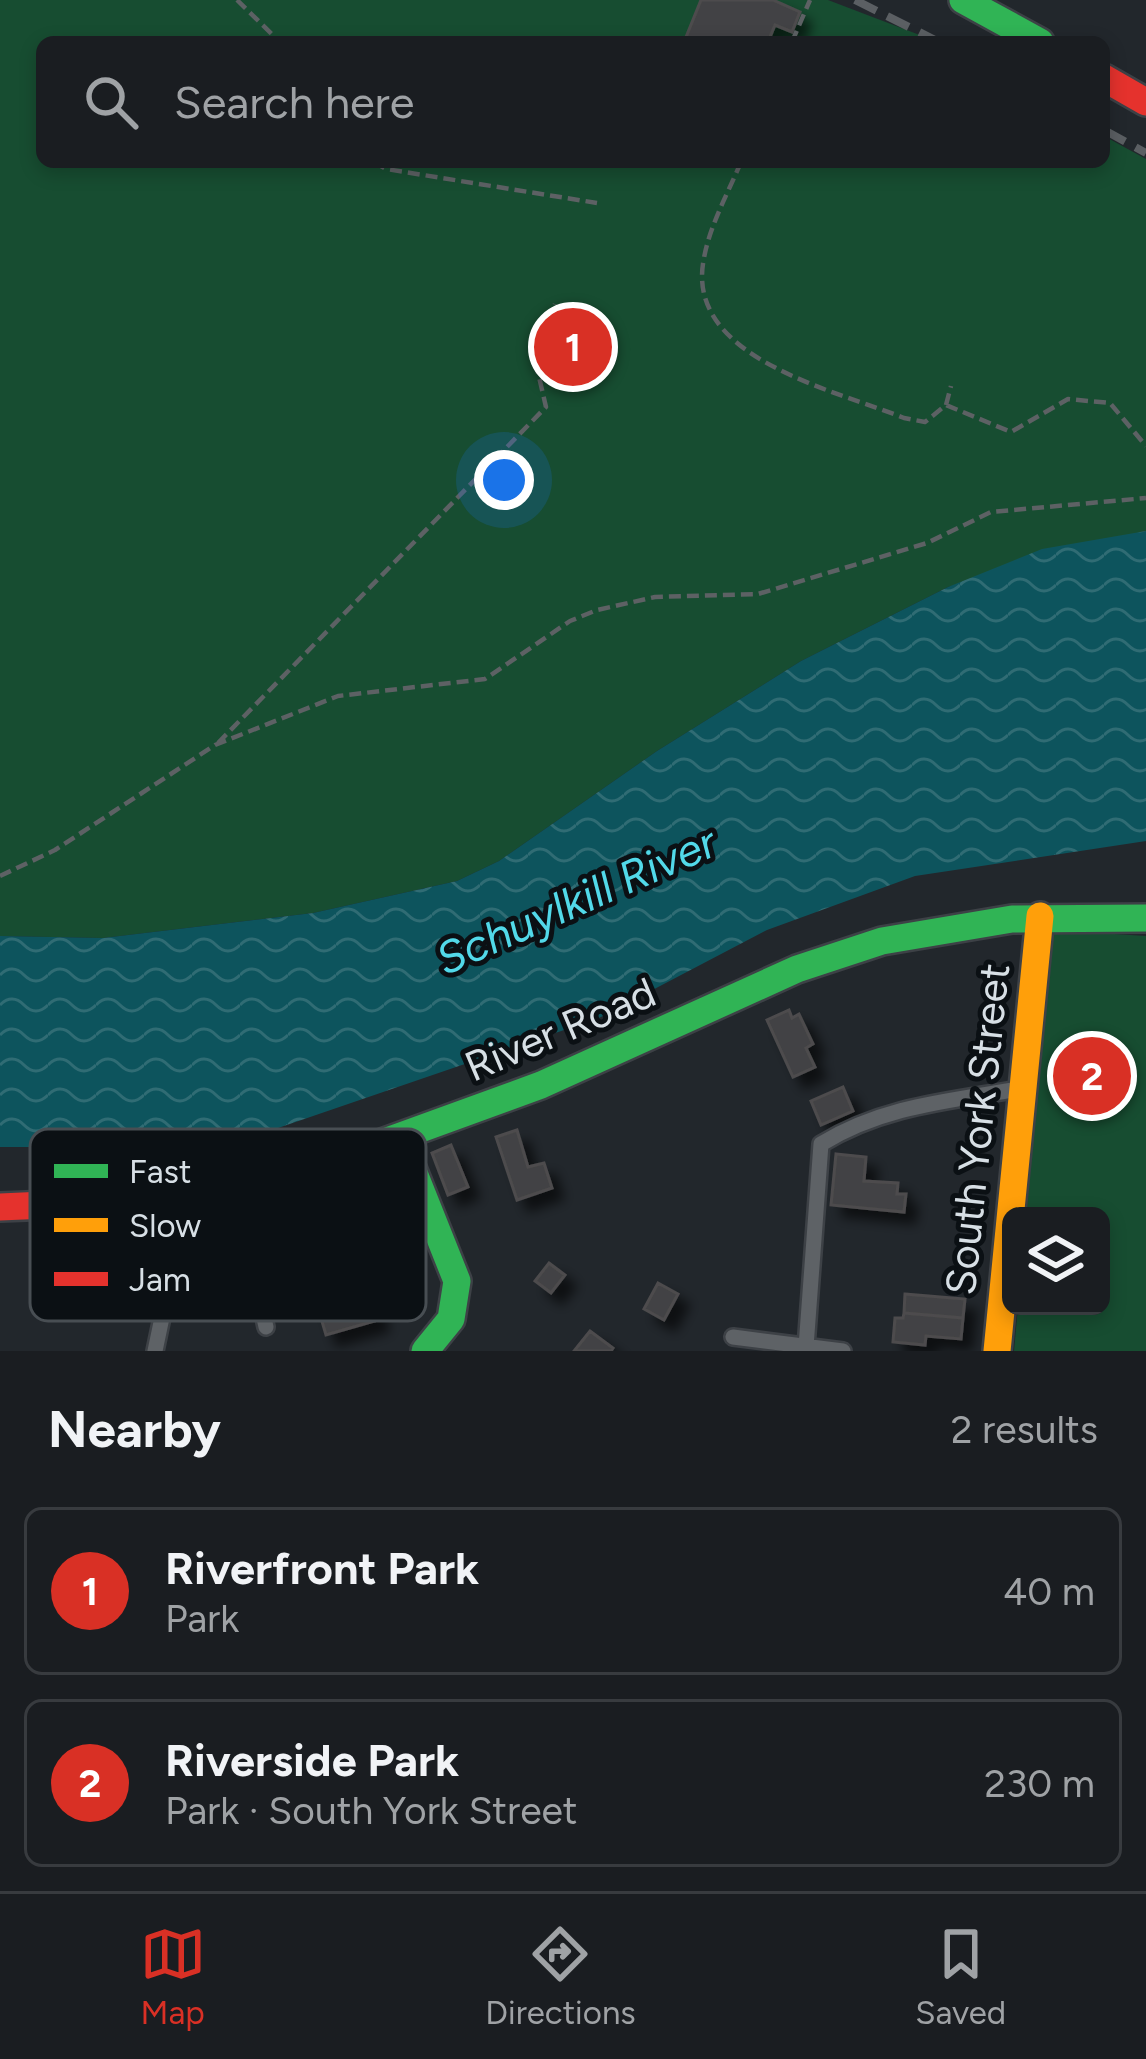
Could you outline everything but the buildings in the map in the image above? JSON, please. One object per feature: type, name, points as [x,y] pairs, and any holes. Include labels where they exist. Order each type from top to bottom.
[{"type":"street","points":[[963,0],[1029,36]]},
{"type":"street","points":[[1110,81],[1146,102]]},
{"type":"street","name":"South York Street","points":[[998,1351],[1040,916]]},
{"type":"street","name":"River Road","points":[[423,1129],[620,1053],[794,970],[860,946],[981,920],[1146,918]]},
{"type":"street","points":[[425,1351],[451,1319],[457,1281],[426,1203]]},
{"type":"street","name":"River Road","points":[[0,1208],[30,1206]]},
{"type":"lane","points":[[806,1347],[821,1144],[853,1124],[906,1106],[1024,1088]]},
{"type":"lane","points":[[155,1351],[161,1321]]},
{"type":"lane","points":[[265,1321],[266,1328]]},
{"type":"lane","points":[[733,1337],[843,1351]]},
{"type":"path","points":[[237,0],[274,36]]},
{"type":"path","points":[[795,36],[810,0]]},
{"type":"path","points":[[384,168],[597,203]]},
{"type":"path","points":[[739,168],[702,263],[713,320],[733,345],[904,418],[925,422],[946,405],[951,386]]},
{"type":"path","points":[[215,745],[546,407],[536,364],[555,304]]},
{"type":"path","points":[[946,405],[1011,432],[1068,399],[1110,403],[1146,446]]},
{"type":"path","points":[[0,876],[55,850],[215,745],[338,696],[485,679],[570,621],[597,610],[655,597],[758,594],[927,543],[992,512],[1146,498]]},
{"type":"green space","points":[[0,0],[828,0],[922,36],[36,36],[36,168],[1110,168],[1110,139],[1146,159],[1146,531],[948,587],[801,661],[657,751],[499,861],[457,881],[313,913],[103,938],[0,936]]},
{"type":"green space","points":[[1052,930],[1146,936],[1146,1351],[1014,1351],[1017,1315],[1110,1315],[1110,1207],[1027,1207]]},
{"type":"water","name":"Schuylkill River","points":[[1146,531],[1146,841],[915,876],[767,930],[599,1018],[275,1129],[30,1129],[30,1147],[0,1147],[0,936],[103,938],[313,913],[457,881],[499,861],[657,751],[801,661],[948,587],[1042,549]]},
{"type":"railway","points":[[855,0],[927,36]]},
{"type":"railway","points":[[1110,133],[1146,153]]},
{"type":"traffic: fast","points":[[963,0],[1029,36]]},
{"type":"traffic: fast","points":[[420,1129],[541,1085],[797,969],[882,941],[1012,919],[1146,918]]},
{"type":"traffic: fast","points":[[425,1351],[451,1319],[457,1281],[426,1203]]},
{"type":"traffic: slow","points":[[997,1351],[1040,916]]},
{"type":"traffic: jam","points":[[1110,81],[1146,102]]},
{"type":"traffic: jam","points":[[0,1207],[30,1205]]},
{"type":"place","name":"Riverfront Park","points":[[573,347]]},
{"type":"place","name":"Riverside Park","points":[[1092,1076]]}]
